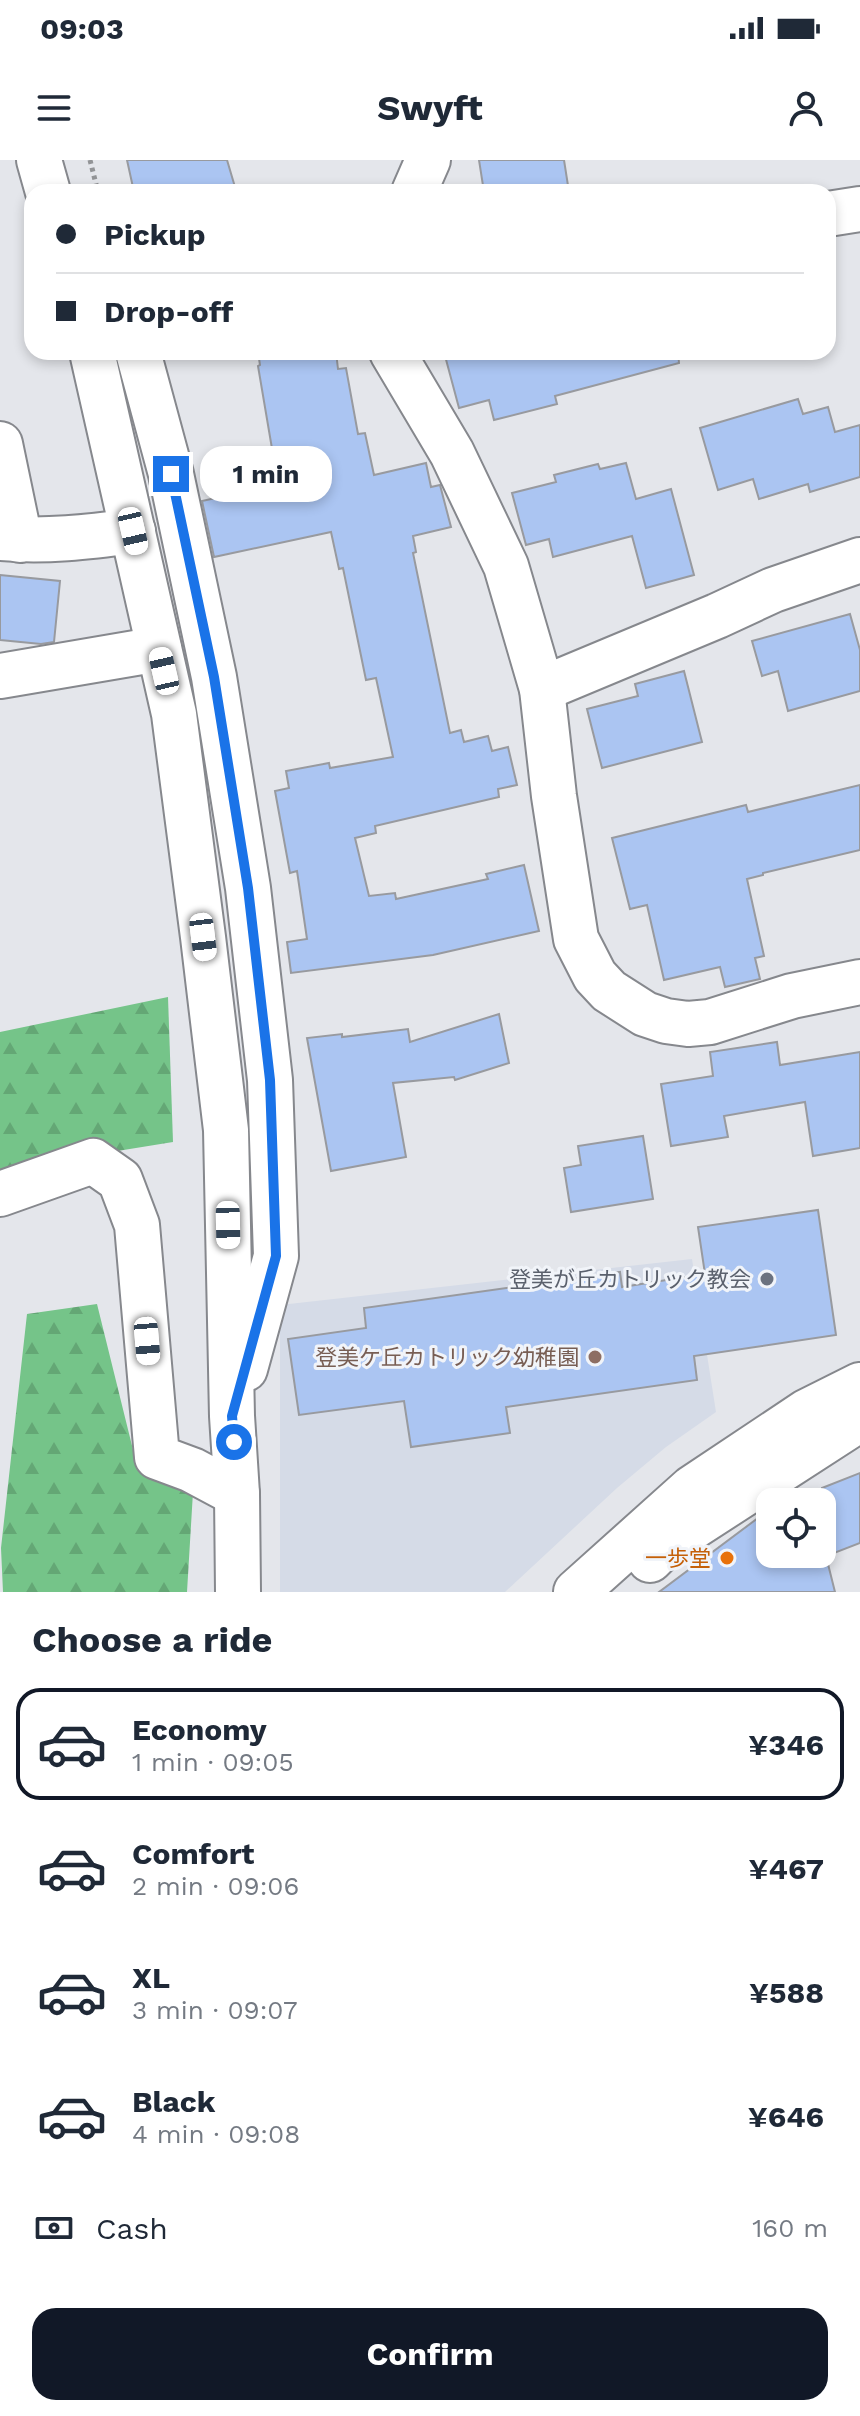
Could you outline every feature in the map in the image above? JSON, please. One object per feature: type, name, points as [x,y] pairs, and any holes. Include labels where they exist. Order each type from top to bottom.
[{"type":"street","points":[[39,160],[46,184]]},
{"type":"street","points":[[418,184],[428,160]]},
{"type":"street","points":[[836,213],[860,209]]},
{"type":"street","points":[[94,360],[174,714],[226,1130],[239,1588]]},
{"type":"street","points":[[140,360],[171,474],[214,677],[248,888],[270,1080],[276,1256],[232,1416]]},
{"type":"street","points":[[397,360],[452,453],[506,566],[542,689],[554,796],[576,939],[595,976],[609,991],[645,1014],[688,1024],[710,1022],[792,996],[860,982]]},
{"type":"street","points":[[0,444],[10,539],[79,538],[133,531]]},
{"type":"street","points":[[542,689],[773,590],[860,560]]},
{"type":"street","points":[[0,676],[159,649]]},
{"type":"street","points":[[0,1194],[93,1161],[120,1180],[137,1225],[157,1457],[192,1470],[237,1494]]},
{"type":"street","points":[[576,1592],[692,1488],[806,1412],[860,1385]]},
{"type":"street","points":[[619,1592],[665,1545],[860,1419]]},
{"type":"path","points":[[90,160],[96,184]]},
{"type":"shaded area","points":[[692,1259],[716,1412],[666,1447],[617,1488],[505,1592],[280,1592],[280,1305]]},
{"type":"green space","points":[[168,997],[173,1142],[0,1170],[0,1032]]},
{"type":"green space","points":[[97,1304],[138,1470],[193,1492],[187,1592],[3,1592],[1,1548],[27,1314]]},
{"type":"building","points":[[127,160],[227,160],[234,184],[132,184]]},
{"type":"building","points":[[479,160],[564,160],[568,184],[483,184]]},
{"type":"building","points":[[259,360],[337,360],[338,369],[346,368],[358,434],[365,433],[374,475],[426,463],[431,487],[440,485],[451,527],[413,536],[416,552],[413,553],[450,733],[461,730],[464,742],[488,736],[492,751],[508,747],[517,785],[498,789],[499,797],[375,826],[376,833],[355,838],[369,896],[395,893],[396,899],[488,879],[486,874],[524,865],[539,931],[433,955],[291,973],[287,942],[307,939],[297,871],[290,873],[275,791],[289,788],[286,771],[329,763],[330,768],[393,757],[376,678],[366,680],[343,568],[339,569],[331,532],[214,557],[202,501],[278,484]]},
{"type":"building","points":[[446,360],[679,360],[679,363],[555,396],[557,404],[494,420],[489,400],[459,408]]},
{"type":"building","points":[[798,399],[803,414],[828,407],[835,432],[860,425],[860,477],[810,492],[808,484],[759,499],[753,479],[718,490],[700,428]]},
{"type":"building","points":[[626,463],[636,499],[671,489],[694,575],[646,588],[632,536],[553,557],[549,539],[526,545],[512,493],[556,482],[554,475],[598,464],[600,469]]},
{"type":"building","points":[[0,575],[60,581],[54,642],[41,644],[0,640]]},
{"type":"building","points":[[850,614],[860,650],[860,691],[788,711],[778,671],[762,676],[752,641]]},
{"type":"building","points":[[684,671],[702,742],[602,768],[587,709],[638,696],[635,684]]},
{"type":"building","points":[[860,785],[860,850],[747,879],[764,956],[755,958],[760,979],[725,987],[720,967],[664,980],[647,905],[630,909],[612,838],[746,805],[748,812]]},
{"type":"building","points":[[499,1014],[509,1063],[455,1080],[454,1077],[393,1083],[406,1157],[331,1171],[307,1038],[408,1029],[410,1042]]},
{"type":"building","points":[[777,1042],[780,1065],[860,1052],[860,1148],[813,1156],[805,1102],[724,1116],[728,1137],[671,1146],[661,1084],[713,1076],[710,1052]]},
{"type":"building","points":[[643,1136],[653,1199],[571,1212],[564,1168],[581,1165],[578,1146]]},
{"type":"building","points":[[818,1210],[836,1335],[694,1356],[697,1380],[506,1407],[510,1433],[411,1447],[404,1401],[299,1415],[288,1339],[366,1328],[364,1308],[620,1272],[622,1287],[705,1274],[698,1227]]},
{"type":"building","points":[[860,1473],[860,1543],[836,1552],[836,1488],[822,1488]]},
{"type":"building","points":[[756,1519],[756,1568],[829,1568],[835,1592],[659,1592]]},
{"type":"place","name":"登美が丘カトリック教会","points":[[767,1279]]},
{"type":"place","name":"登美ケ丘カトリック幼稚園","points":[[595,1357]]},
{"type":"place","name":"一歩堂","points":[[727,1558]]},
{"type":"route","points":[[171,474],[214,677],[248,888],[270,1080],[276,1256],[232,1416],[234,1442]]}]
